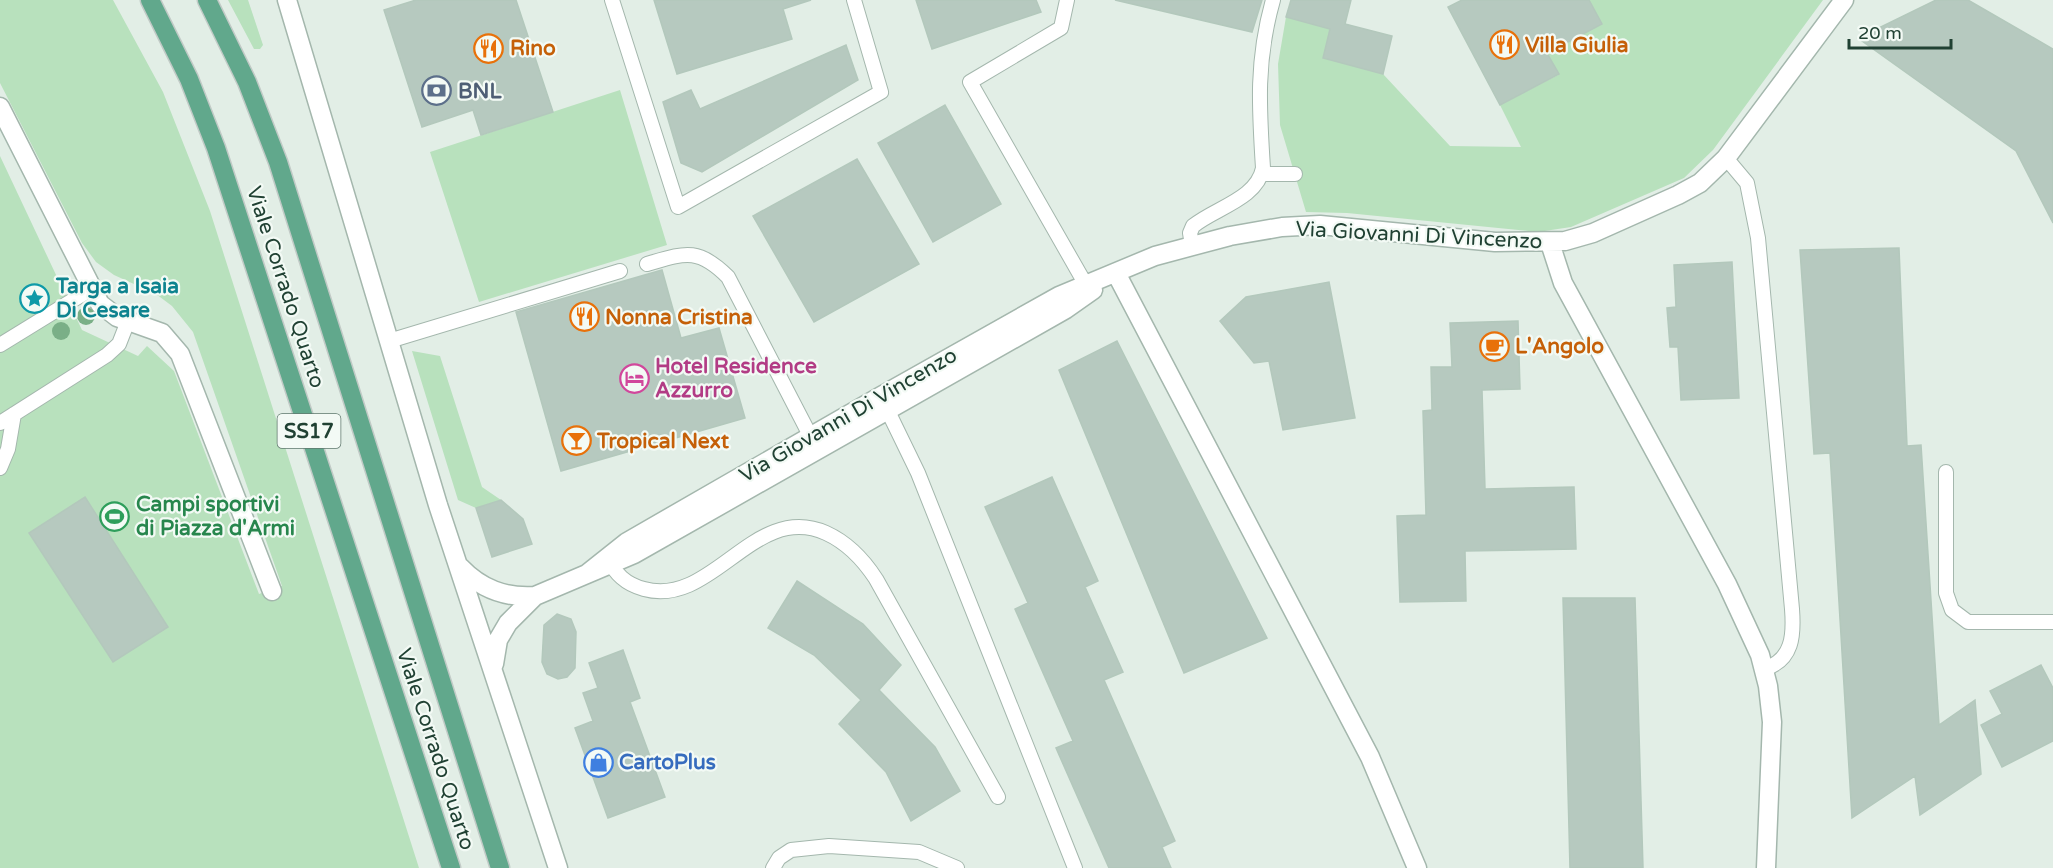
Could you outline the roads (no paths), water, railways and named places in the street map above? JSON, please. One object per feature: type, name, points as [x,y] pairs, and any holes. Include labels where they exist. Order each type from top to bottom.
[{"type":"main road","name":"Viale Corrado Quarto","points":[[150,0],[184,69],[216,148],[451,868]]},
{"type":"main road","name":"Viale Corrado Quarto","points":[[207,0],[247,82],[278,162],[500,868]]},
{"type":"street","points":[[288,0],[389,340],[558,868]]},
{"type":"street","name":"Via Giovanni Di Vincenzo","points":[[494,671],[495,650],[503,632],[520,609],[536,596],[661,539],[884,402],[1066,309],[1088,288],[1155,256],[1192,244],[1263,230],[1320,225],[1495,242],[1550,243],[1593,233],[1678,195],[1700,183],[1726,158],[1844,0]]},
{"type":"street","points":[[0,107],[91,289],[107,312],[162,333],[180,354],[272,591]]},
{"type":"street","points":[[1550,243],[1556,268],[1563,283],[1727,584],[1754,638],[1764,669],[1772,722],[1766,868]]},
{"type":"street","points":[[1116,273],[1370,757],[1418,868]]},
{"type":"street","name":"Via Giovanni Di Vincenzo","points":[[460,567],[492,591],[517,596],[536,596]]},
{"type":"lane","points":[[612,0],[678,207],[881,92],[854,0]]},
{"type":"lane","points":[[1067,0],[1061,28],[970,82],[1088,288]]},
{"type":"lane","points":[[1192,244],[1190,233],[1193,226],[1252,189],[1262,174],[1258,81],[1264,34],[1273,0]]},
{"type":"lane","points":[[1726,158],[1747,183],[1758,238],[1792,609],[1793,636],[1790,648],[1778,663],[1764,669]]},
{"type":"lane","points":[[1262,174],[1295,174]]},
{"type":"lane","points":[[647,264],[686,253],[701,256],[721,270],[740,297],[814,443]]},
{"type":"lane","points":[[389,340],[620,271]]},
{"type":"lane","points":[[0,345],[91,289]]},
{"type":"lane","points":[[0,423],[107,355],[119,344],[128,321]]},
{"type":"lane","points":[[884,402],[918,473],[1075,868]]},
{"type":"lane","points":[[0,468],[8,449],[14,414]]},
{"type":"lane","points":[[1946,472],[1946,593],[1952,610],[1968,622],[2053,622]]},
{"type":"lane","points":[[609,561],[622,579],[634,586],[658,592],[673,591],[694,583],[759,539],[780,530],[813,529],[839,540],[860,557],[876,579],[998,797]]},
{"type":"lane","points":[[773,868],[779,858],[791,850],[829,846],[919,852],[957,868]]},
{"type":"place","name":"Villa Giulia","points":[[1504,45]]},
{"type":"place","name":"Rino","points":[[489,48]]},
{"type":"place","name":"BNL","points":[[437,91]]},
{"type":"place","name":"Targa a Isaia Di Cesare","points":[[35,298]]},
{"type":"place","name":"Nonna Cristina","points":[[584,317]]},
{"type":"place","name":"L'Angolo","points":[[1494,346]]},
{"type":"place","name":"Hotel Residence Azzurro","points":[[634,378]]},
{"type":"place","name":"Tropical Next","points":[[576,441]]},
{"type":"place","name":"Campi sportivi di Piazza d'Armi","points":[[115,516]]},
{"type":"place","name":"CartoPlus","points":[[598,762]]}]
